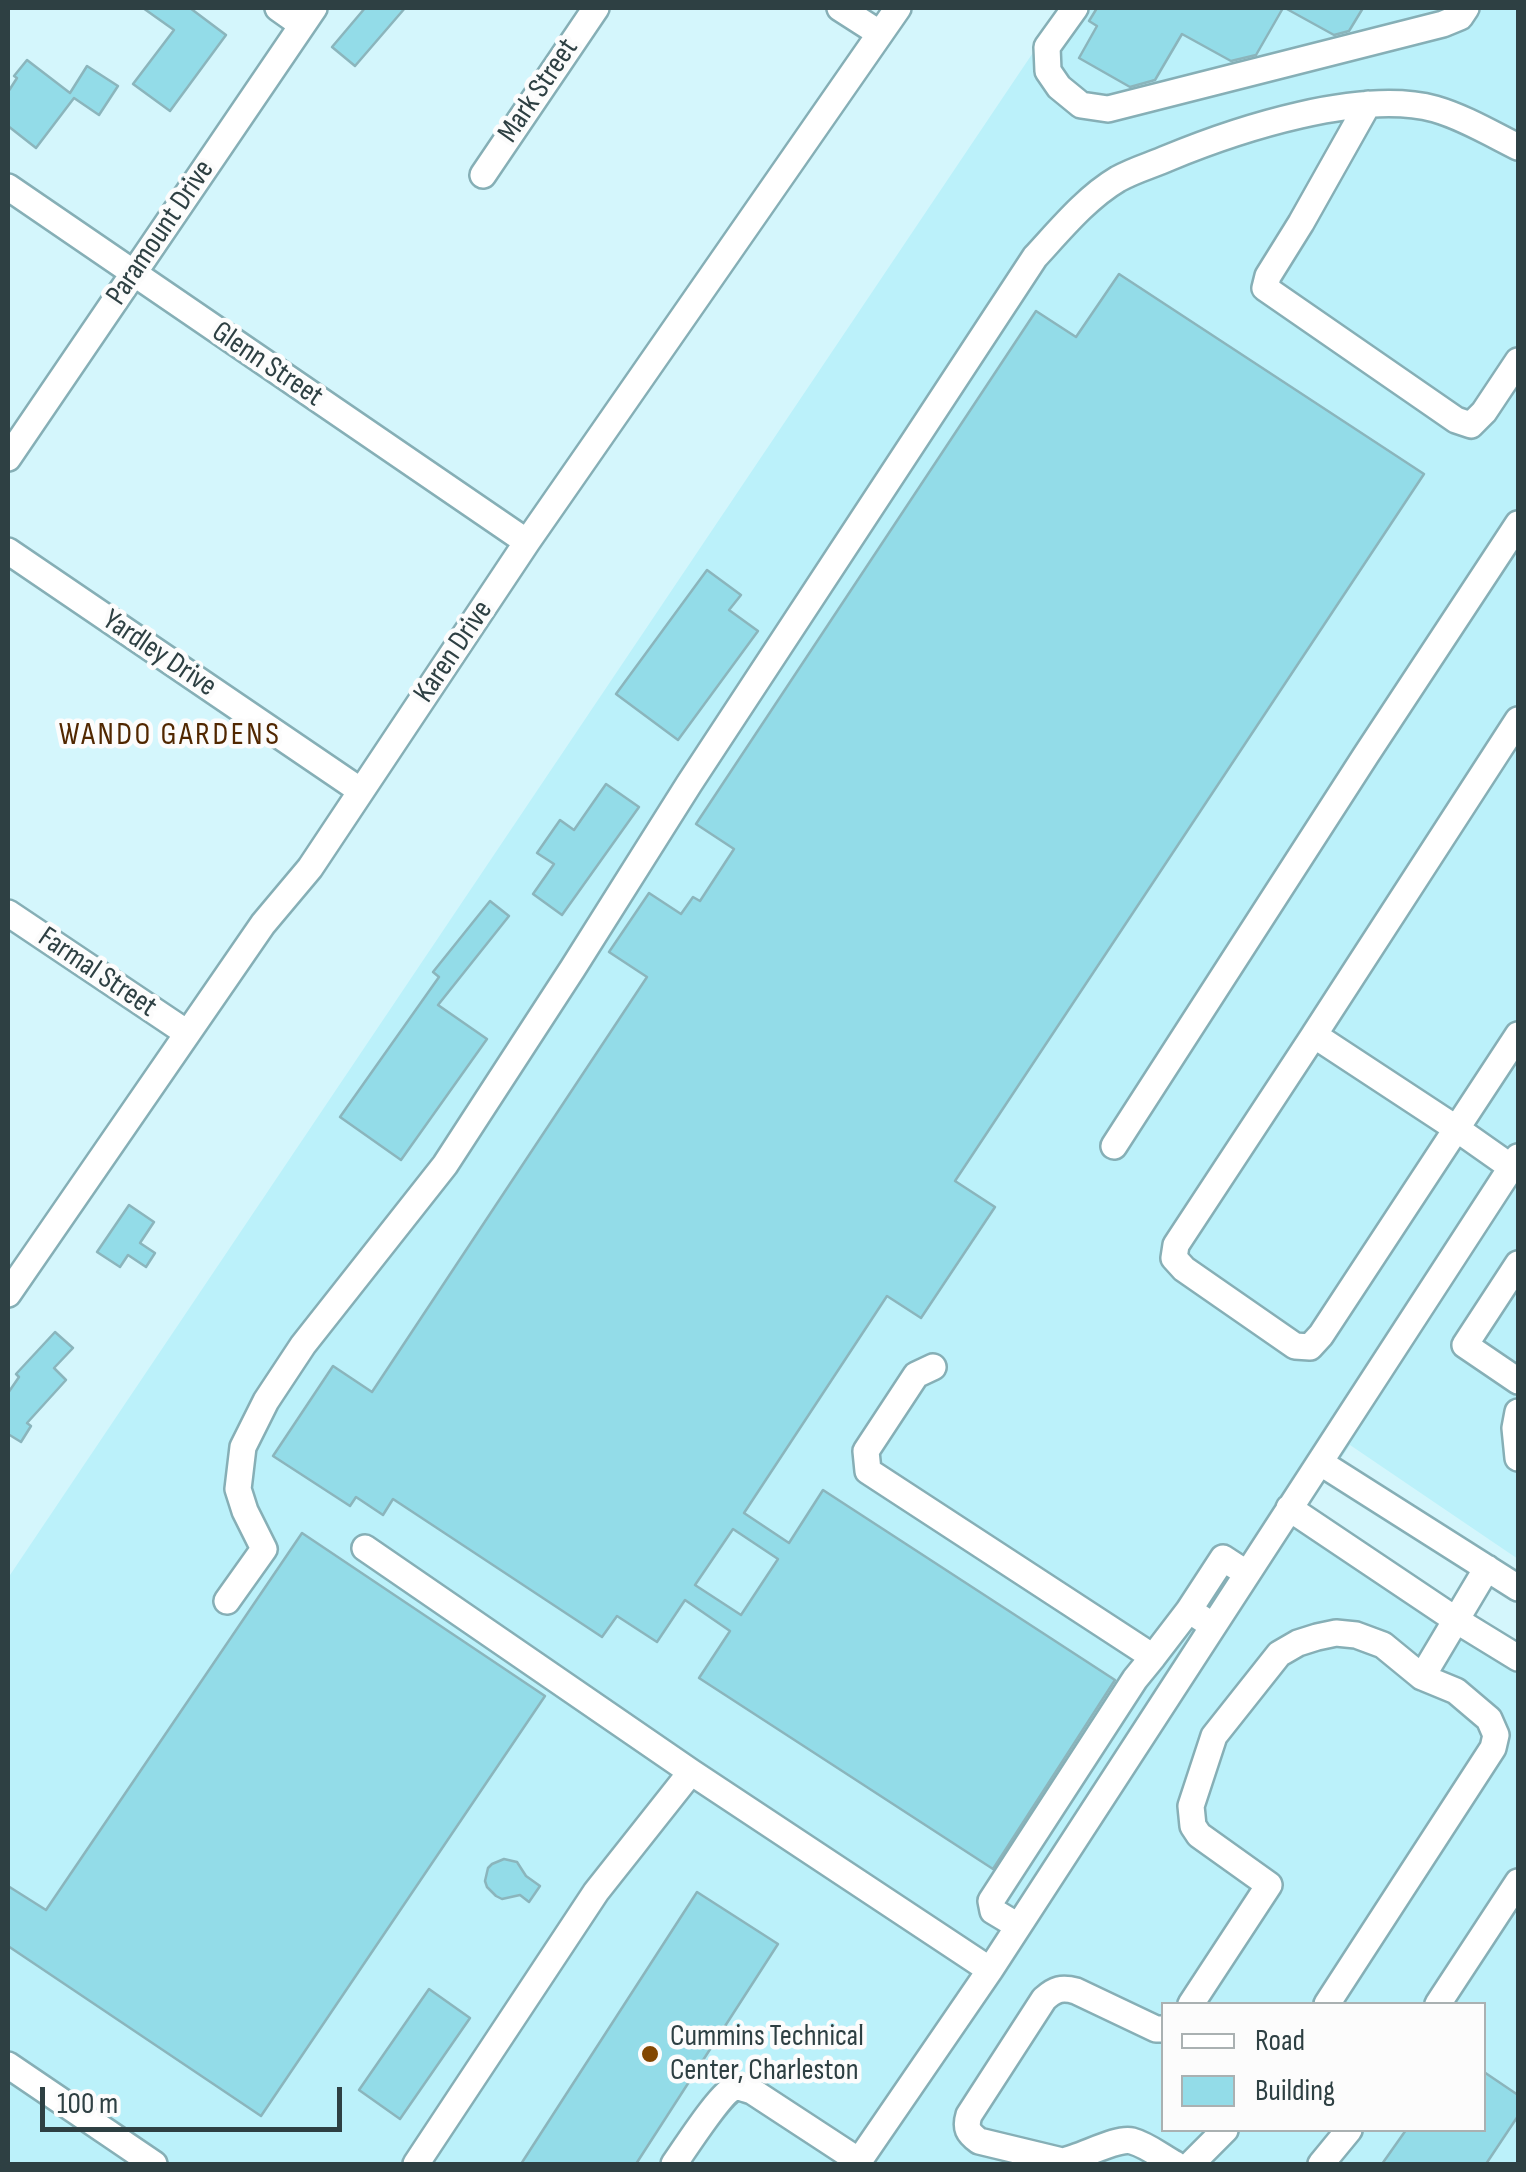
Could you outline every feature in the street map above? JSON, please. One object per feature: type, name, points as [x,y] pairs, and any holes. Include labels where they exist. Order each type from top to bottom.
[{"type":"street","points":[[278,8],[308,16]]},
{"type":"street","name":"Mark Street","points":[[483,175],[596,8]]},
{"type":"street","points":[[840,8],[878,34]]},
{"type":"street","name":"Karen Drive","points":[[8,1291],[263,924],[310,868],[527,542],[898,8]]},
{"type":"street","points":[[1075,8],[1048,48],[1048,70],[1058,87],[1081,105],[1108,109],[1443,24],[1460,17],[1466,8]]},
{"type":"street","name":"Paramount Drive","points":[[8,458],[308,16]]},
{"type":"street","points":[[228,1601],[264,1549],[238,1489],[243,1447],[266,1401],[303,1346],[445,1165],[688,784],[1035,258],[1088,202],[1118,180],[1188,149],[1341,106],[1388,102],[1435,109],[1518,147]]},
{"type":"street","points":[[1368,104],[1268,276],[1265,288],[1456,420],[1471,426],[1518,361]]},
{"type":"street","name":"Glenn Street","points":[[8,187],[527,542]]},
{"type":"street","points":[[1114,1146],[1518,524]]},
{"type":"street","name":"Yardley Drive","points":[[8,551],[361,791]]},
{"type":"street","points":[[1518,720],[1176,1245],[1174,1258],[1184,1270],[1295,1346],[1310,1346],[1321,1335],[1518,1035]]},
{"type":"street","name":"Farmal Street","points":[[8,913],[187,1033]]},
{"type":"street","points":[[674,2164],[721,2098],[739,2087],[752,2091],[858,2163],[990,1970],[1516,1160],[1457,1129],[1314,1035]]},
{"type":"street","points":[[1518,1264],[1465,1345],[1518,1382]]},
{"type":"street","points":[[933,1367],[916,1375],[866,1452],[868,1471],[1154,1656]]},
{"type":"street","points":[[1518,1412],[1518,1458]]},
{"type":"street","points":[[1321,1463],[1518,1588]]},
{"type":"street","points":[[1289,1508],[1518,1658]]},
{"type":"street","points":[[366,1548],[691,1772],[990,1970]]},
{"type":"street","points":[[1018,1926],[994,1911],[991,1900],[1135,1678],[1189,1610],[1223,1558],[1246,1573]]},
{"type":"street","points":[[1422,1677],[1486,1568]]},
{"type":"street","points":[[1189,1610],[1212,1626]]},
{"type":"street","points":[[1191,2002],[1269,1885],[1198,1835],[1193,1826],[1191,1806],[1214,1736],[1279,1654],[1298,1643],[1336,1634],[1382,1645],[1422,1677],[1456,1692],[1489,1719],[1496,1735],[1493,1748],[1327,2002]]},
{"type":"street","points":[[416,2164],[596,1892],[691,1772]]},
{"type":"street","points":[[1439,2002],[1518,1882]]},
{"type":"street","points":[[1161,2030],[1076,1991],[1053,1991],[969,2115],[966,2126],[979,2141],[1062,2161],[1131,2141],[1175,2164]]},
{"type":"street","points":[[8,2065],[154,2164]]},
{"type":"street","points":[[1191,2164],[1223,2132]]},
{"type":"street","points":[[1321,2164],[1347,2132]]},
{"type":"shaded area","points":[[1063,8],[1518,8],[1518,1559],[1350,1445],[1295,1526],[1518,1668],[1518,2164],[8,2164],[8,1578]]},
{"type":"building","points":[[143,8],[190,8],[226,35],[170,111],[133,84],[174,30]]},
{"type":"building","points":[[365,8],[405,8],[355,66],[332,47]]},
{"type":"building","points":[[1097,8],[1283,8],[1256,55],[1231,61],[1182,34],[1155,80],[1130,87],[1079,58],[1097,26],[1089,21]]},
{"type":"building","points":[[1285,8],[1363,8],[1349,31],[1334,35]]},
{"type":"building","points":[[27,60],[70,93],[87,66],[118,86],[99,115],[74,98],[36,148],[8,126],[8,92],[17,78],[14,76]]},
{"type":"building","points":[[1119,274],[1424,474],[955,1181],[995,1207],[921,1318],[887,1296],[744,1513],[789,1543],[823,1490],[1115,1680],[993,1869],[699,1678],[730,1631],[685,1600],[657,1642],[617,1616],[602,1637],[393,1499],[383,1515],[356,1497],[350,1506],[273,1456],[333,1366],[372,1392],[647,977],[609,952],[649,893],[681,914],[693,897],[700,901],[734,849],[696,824],[1036,311],[1076,337]],"holes":[[[733,1529],[778,1559],[741,1615],[695,1585]]]},
{"type":"building","points":[[707,570],[741,595],[729,610],[758,631],[678,740],[616,694]]},
{"type":"building","points":[[606,784],[639,807],[562,915],[533,894],[554,864],[537,853],[560,820],[574,830]]},
{"type":"building","points":[[490,901],[509,916],[438,1005],[487,1039],[401,1160],[340,1117],[439,977],[433,972]]},
{"type":"building","points":[[129,1205],[154,1222],[140,1243],[155,1253],[146,1267],[128,1255],[120,1267],[97,1252]]},
{"type":"building","points":[[55,1332],[73,1348],[54,1368],[66,1380],[27,1423],[31,1426],[21,1442],[8,1434],[8,1393],[19,1377],[16,1374]]},
{"type":"building","points":[[302,1533],[545,1696],[261,2116],[8,1946],[8,1886],[46,1910]]},
{"type":"building","points":[[504,1859],[517,1862],[526,1876],[540,1886],[529,1902],[520,1895],[502,1899],[487,1887],[488,1868]]},
{"type":"building","name":"Cummins Technical Center, Charleston","points":[[697,1892],[778,1944],[636,2164],[521,2164]]},
{"type":"building","points":[[429,1989],[470,2018],[400,2119],[359,2090]]},
{"type":"building","points":[[1486,2073],[1518,2095],[1518,2116],[1486,2164],[1382,2164],[1405,2132],[1486,2132]]},
{"type":"place","name":"Cummins Technical Center, Charleston","points":[[650,2054]]},
{"type":"district","name":"WANDO GARDENS","points":[[170,736]]}]
